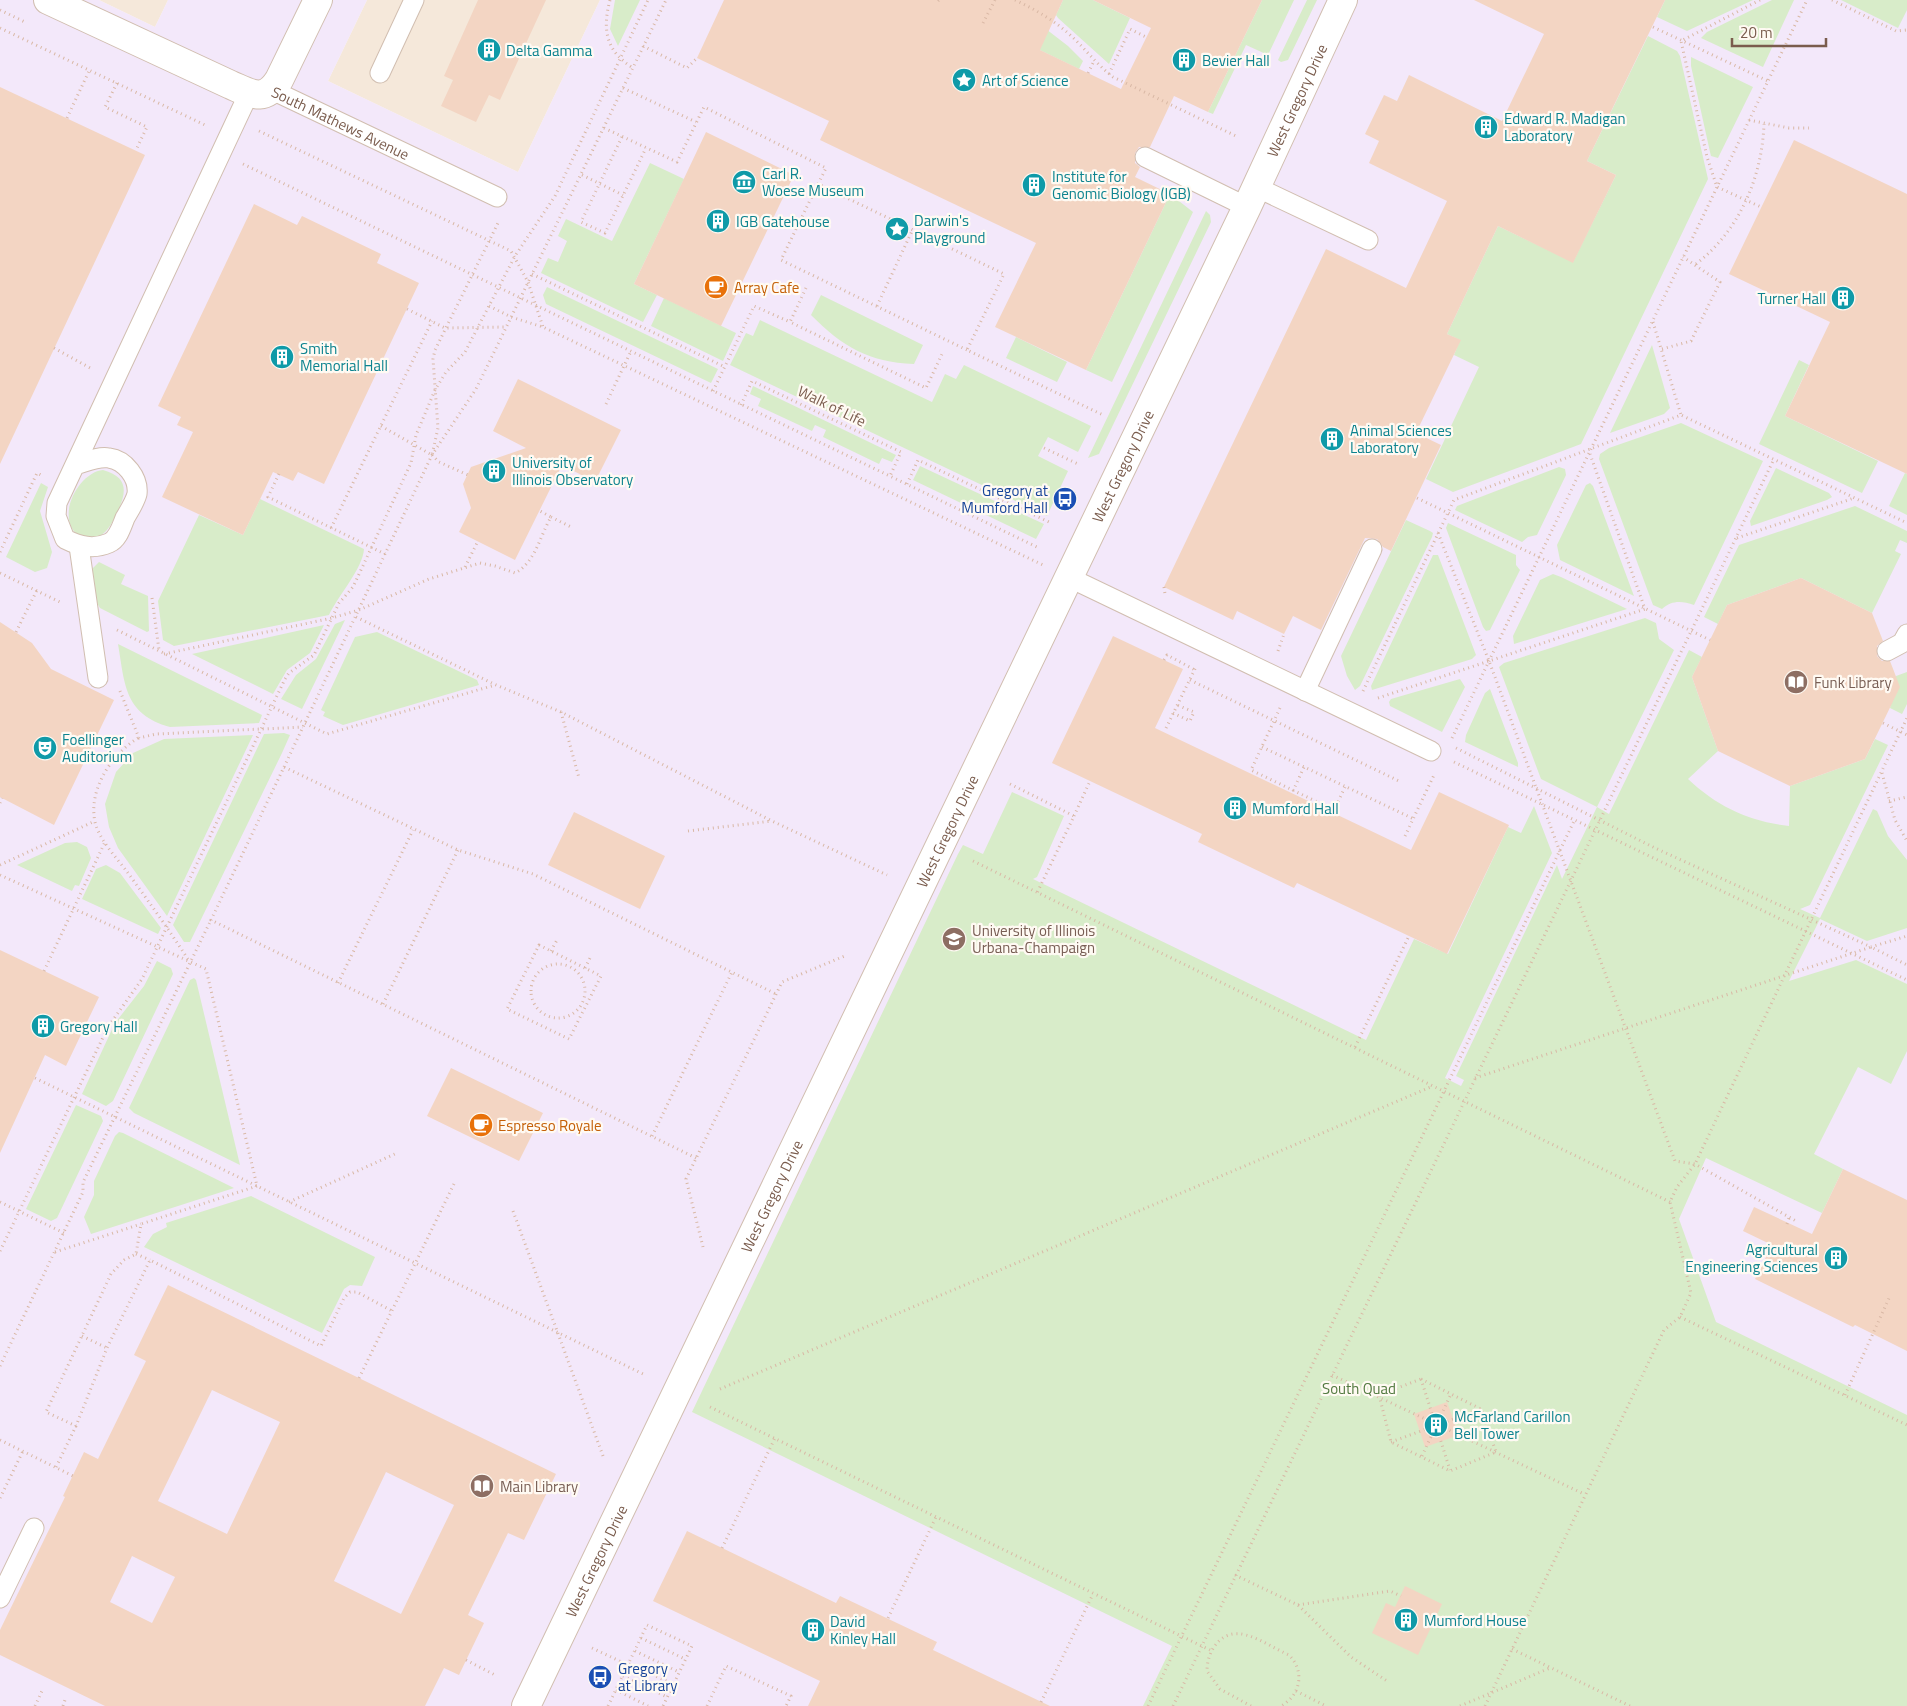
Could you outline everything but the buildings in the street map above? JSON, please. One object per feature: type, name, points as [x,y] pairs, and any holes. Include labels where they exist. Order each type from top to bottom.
[{"type":"street","name":"South Mathews Avenue","points":[[48,0],[261,92]]},
{"type":"street","points":[[261,92],[318,0]]},
{"type":"street","name":"West Gregory Drive","points":[[526,1706],[1056,571],[1251,197],[1343,0]]},
{"type":"lane","points":[[380,73],[414,0]]},
{"type":"lane","points":[[75,465],[99,458],[110,458],[124,465],[135,478],[137,494],[117,537],[109,543],[94,548],[80,546],[65,539],[56,516],[57,503],[236,121],[261,92]]},
{"type":"lane","name":"South Mathews Avenue","points":[[261,92],[500,206]]},
{"type":"lane","points":[[1145,157],[1368,240]]},
{"type":"lane","points":[[80,546],[98,678]]},
{"type":"lane","points":[[1298,688],[1372,549]]},
{"type":"lane","points":[[1056,571],[1437,754]]},
{"type":"lane","points":[[1887,652],[1902,643],[1907,634]]},
{"type":"lane","points":[[0,1598],[34,1528]]},
{"type":"path","points":[[610,0],[606,28],[609,42],[619,59],[633,68]]},
{"type":"path","points":[[0,1251],[115,1014],[137,988],[289,673],[317,650],[339,603],[353,587],[411,463],[413,446],[435,390],[446,372],[464,352],[515,256],[554,196],[648,0]]},
{"type":"path","points":[[0,1366],[83,1192],[83,1182],[116,1117],[432,455],[446,432],[466,407],[582,175],[666,0]]},
{"type":"path","points":[[983,23],[995,0]]},
{"type":"path","points":[[1015,0],[1022,1],[1048,17],[1068,33],[1109,74],[1236,136]]},
{"type":"path","points":[[1681,41],[1760,0]]},
{"type":"path","points":[[1807,0],[1449,744],[1655,848],[1907,965]]},
{"type":"path","points":[[1832,0],[1896,31],[1907,30]]},
{"type":"path","points":[[1653,27],[1768,82]]},
{"type":"path","points":[[0,28],[209,127]]},
{"type":"path","points":[[1109,74],[1130,29],[1146,36]]},
{"type":"path","points":[[0,34],[4,30]]},
{"type":"path","points":[[1681,41],[1708,157],[1717,187],[1762,207]]},
{"type":"path","points":[[643,46],[687,68],[697,58]]},
{"type":"path","points":[[1088,73],[1094,61]]},
{"type":"path","points":[[67,118],[89,70]]},
{"type":"path","points":[[117,84],[106,106],[147,127],[136,150]]},
{"type":"path","points":[[623,88],[696,122]]},
{"type":"path","points":[[604,128],[676,162],[704,107],[826,168],[781,260],[1103,415]]},
{"type":"path","points":[[1749,120],[1764,124],[1809,128]]},
{"type":"path","points":[[236,121],[489,241],[515,256],[528,282],[543,327]]},
{"type":"path","points":[[1696,264],[1722,241],[1746,200],[1761,159],[1764,124]]},
{"type":"path","points":[[622,137],[581,222],[605,234],[646,148]]},
{"type":"path","points":[[238,162],[1039,548]]},
{"type":"path","points":[[582,175],[624,195]]},
{"type":"path","points":[[818,184],[1004,274],[966,350]]},
{"type":"path","points":[[432,455],[438,428],[433,359],[446,328],[489,241],[500,206]]},
{"type":"path","points":[[877,306],[913,229]]},
{"type":"path","points":[[1662,350],[1692,341],[1720,282],[1683,257]]},
{"type":"path","points":[[532,274],[725,367]]},
{"type":"path","points":[[790,322],[806,288]]},
{"type":"path","points":[[489,306],[543,327],[1056,571]]},
{"type":"path","points":[[713,391],[754,306],[926,388],[942,354]]},
{"type":"path","points":[[408,309],[446,328],[506,327]]},
{"type":"path","points":[[330,528],[432,321]]},
{"type":"path","points":[[1652,321],[1681,415]]},
{"type":"path","points":[[54,348],[94,371]]},
{"type":"path","points":[[606,404],[631,352]]},
{"type":"path","name":"Walk of Life","points":[[741,405],[752,381],[901,452],[890,476]]},
{"type":"path","points":[[1360,698],[1454,500],[1681,415],[1907,522]]},
{"type":"path","points":[[381,426],[413,446],[432,455],[439,462],[468,475]]},
{"type":"path","points":[[1044,448],[1078,464]]},
{"type":"path","points":[[1590,453],[1645,609]]},
{"type":"path","points":[[1173,1706],[1474,1078],[1774,459]]},
{"type":"path","points":[[907,484],[918,460],[1051,523]]},
{"type":"path","points":[[279,474],[268,497],[385,554]]},
{"type":"path","points":[[1417,498],[1710,640]]},
{"type":"path","points":[[1736,538],[1855,498]]},
{"type":"path","points":[[540,511],[573,528]]},
{"type":"path","points":[[164,654],[332,618],[359,610],[429,578],[480,563],[514,573],[524,569],[551,517]]},
{"type":"path","points":[[1438,533],[1489,661],[1676,1161],[1695,1164],[1796,1221]]},
{"type":"path","points":[[465,568],[478,541]]},
{"type":"path","points":[[0,572],[37,590],[16,632]]},
{"type":"path","points":[[152,598],[159,651]]},
{"type":"path","points":[[1376,698],[1645,609]]},
{"type":"path","points":[[356,617],[496,685],[561,712],[772,821],[887,875]]},
{"type":"path","points":[[110,626],[304,725],[327,734],[496,685]]},
{"type":"path","points":[[1275,658],[1284,634]]},
{"type":"path","points":[[1166,728],[1207,644]]},
{"type":"path","points":[[1164,660],[1167,655],[1195,670]]},
{"type":"path","points":[[1190,680],[1401,782]]},
{"type":"path","points":[[1298,688],[1274,722],[1251,770],[1334,810],[1345,786]]},
{"type":"path","points":[[120,689],[139,738]]},
{"type":"path","points":[[1173,713],[1190,722],[1194,712],[1177,705]]},
{"type":"path","points":[[561,712],[579,778]]},
{"type":"path","points":[[1485,1706],[1584,1494],[1664,1330],[1680,1317],[1691,1293],[1670,1202],[1677,1187],[1695,1164],[1907,718]]},
{"type":"path","points":[[1883,723],[1907,735]]},
{"type":"path","points":[[190,962],[106,843],[95,821],[95,801],[100,781],[124,746],[139,738],[156,734],[304,725]]},
{"type":"path","points":[[1262,747],[1414,819]]},
{"type":"path","points":[[1405,836],[1414,819],[1437,754],[1907,980]]},
{"type":"path","points":[[284,767],[458,850],[534,874],[776,994]]},
{"type":"path","points":[[1293,791],[1304,767]]},
{"type":"path","points":[[1882,773],[1895,820],[1907,841]]},
{"type":"path","points":[[1037,893],[1090,781]]},
{"type":"path","points":[[1010,784],[1074,816]]},
{"type":"path","points":[[1889,801],[1907,797]]},
{"type":"path","points":[[0,803],[2,798]]},
{"type":"path","points":[[0,865],[95,821]]},
{"type":"path","points":[[688,830],[772,821]]},
{"type":"path","points":[[1148,1706],[1574,821]]},
{"type":"path","points":[[338,983],[413,830]]},
{"type":"path","points":[[44,970],[106,843]]},
{"type":"path","points":[[383,1004],[458,850]]},
{"type":"path","points":[[972,861],[1670,1202]]},
{"type":"path","points":[[0,875],[206,970],[257,1186]]},
{"type":"path","points":[[210,920],[696,1158]]},
{"type":"path","points":[[1355,1047],[1409,936]]},
{"type":"path","points":[[1474,1078],[1907,936]]},
{"type":"path","points":[[552,951],[557,940]]},
{"type":"path","points":[[539,945],[552,951],[600,976],[569,1039],[507,1009],[539,945]]},
{"type":"path","points":[[585,968],[591,956]]},
{"type":"path","points":[[703,1247],[686,1179],[776,994],[782,982],[847,956]]},
{"type":"path","points":[[556,965],[565,965],[579,975],[585,992],[579,1008],[564,1018],[555,1018],[540,1011],[531,996],[532,987],[540,971],[556,965]]},
{"type":"path","points":[[652,1136],[732,972]]},
{"type":"path","points":[[35,1078],[642,1374]]},
{"type":"path","points":[[720,1389],[1433,1086]]},
{"type":"path","points":[[288,1202],[397,1153]]},
{"type":"path","points":[[359,1378],[455,1182]]},
{"type":"path","points":[[55,1252],[257,1186]]},
{"type":"path","points":[[0,1202],[64,1233]]},
{"type":"path","points":[[513,1211],[603,1456]]},
{"type":"path","points":[[1787,1224],[1789,1218]]},
{"type":"path","points":[[136,1254],[140,1224]]},
{"type":"path","points":[[76,1426],[46,1412],[111,1274],[124,1260],[136,1254],[321,1346],[344,1298],[350,1292],[357,1292],[392,1310]]},
{"type":"path","points":[[56,1467],[76,1426],[107,1348],[150,1260]]},
{"type":"path","points":[[1845,1395],[1890,1296]]},
{"type":"path","points":[[1680,1317],[1907,1425]]},
{"type":"path","points":[[82,1336],[107,1348]]},
{"type":"path","points":[[1332,1375],[1379,1395],[1437,1425],[1584,1494]]},
{"type":"path","points":[[1379,1395],[1421,1379],[1481,1408],[1496,1452]]},
{"type":"path","points":[[1421,1379],[1450,1471]]},
{"type":"path","points":[[1422,1456],[1451,1394]]},
{"type":"path","points":[[1379,1395],[1391,1442]]},
{"type":"path","points":[[710,1407],[1210,1650]]},
{"type":"path","points":[[1391,1442],[1481,1408]]},
{"type":"path","points":[[722,1548],[775,1438]]},
{"type":"path","points":[[0,1440],[73,1476]]},
{"type":"path","points":[[1391,1442],[1450,1471]]},
{"type":"path","points":[[0,1498],[23,1451]]},
{"type":"path","points":[[1450,1471],[1496,1452]]},
{"type":"path","points":[[888,1618],[936,1517]]},
{"type":"path","points":[[1235,1575],[1298,1605],[1351,1657],[1387,1681]]},
{"type":"path","points":[[1298,1605],[1390,1591],[1401,1596]]},
{"type":"path","points":[[1041,1702],[1093,1594]]},
{"type":"path","points":[[608,1706],[647,1625],[692,1646],[663,1706]]},
{"type":"path","points":[[1251,1706],[1227,1694],[1212,1681],[1207,1671],[1210,1650],[1218,1641],[1236,1634],[1246,1635],[1289,1655],[1294,1660],[1299,1673],[1296,1692],[1281,1706]]},
{"type":"path","points":[[641,1638],[685,1659]]},
{"type":"path","points":[[592,1648],[673,1684]]},
{"type":"path","points":[[1512,1649],[1630,1706]]},
{"type":"path","points":[[635,1651],[679,1672]]},
{"type":"path","points":[[466,1660],[498,1676]]},
{"type":"path","points":[[707,1706],[726,1666],[791,1696],[786,1706]]},
{"type":"path","points":[[1460,1706],[1550,1668]]},
{"type":"path","points":[[623,1676],[667,1698]]},
{"type":"path","points":[[616,1690],[648,1706]]},
{"type":"path","points":[[35,1706],[42,1691]]},
{"type":"path","points":[[1296,1692],[1326,1706]]},
{"type":"path","points":[[62,1706],[65,1700]]},
{"type":"shaded area","name":"University of Illinois Urbana-Champaign","points":[[0,0],[99,0],[155,27],[168,0],[367,0],[328,81],[518,172],[600,0],[1907,0],[1907,1706],[0,1706]]},
{"type":"shaded area","points":[[99,0],[168,0],[155,27]]},
{"type":"shaded area","points":[[367,0],[600,0],[518,172],[328,81]]},
{"type":"green space","points":[[615,0],[640,0],[618,46],[610,29]]},
{"type":"green space","points":[[1063,0],[1093,0],[1130,18],[1109,64],[1058,18],[1056,15]]},
{"type":"green space","points":[[1262,0],[1294,0],[1268,55],[1246,45],[1213,114],[1208,112]]},
{"type":"green space","points":[[1307,0],[1317,0],[1288,60],[1281,62],[1278,60]]},
{"type":"green space","points":[[1665,0],[1753,0],[1687,31],[1657,17]]},
{"type":"green space","points":[[1772,0],[1794,0],[1763,67],[1701,38],[1707,32]]},
{"type":"green space","points":[[1841,0],[1907,0],[1907,10],[1898,28]]},
{"type":"green space","points":[[1033,19],[1068,46],[1083,61],[1079,69],[990,26]]},
{"type":"green space","points":[[1648,36],[1677,51],[1680,56],[1708,179],[1581,444],[1453,492],[1426,479],[1479,367],[1454,355],[1460,340],[1447,334],[1498,226],[1573,262],[1616,175],[1587,161]]},
{"type":"green space","points":[[1691,57],[1753,87],[1718,158],[1711,156],[1691,66]]},
{"type":"green space","points":[[650,163],[684,179],[634,284],[657,295],[643,322],[541,273],[548,258],[558,262],[567,241],[558,236],[566,219],[612,241]]},
{"type":"green space","points":[[1170,194],[1193,212],[1112,382],[1086,370]]},
{"type":"green space","points":[[1206,211],[1210,215],[1211,222],[1099,454],[1088,458]]},
{"type":"green space","points":[[547,287],[718,369],[711,383],[546,304],[543,295]]},
{"type":"green space","points":[[821,295],[923,345],[914,364],[898,363],[870,356],[857,351],[834,336],[811,315]]},
{"type":"green space","points":[[664,298],[736,333],[723,361],[651,326]]},
{"type":"green space","points":[[760,320],[932,402],[945,374],[956,379],[964,365],[1091,426],[1078,452],[1048,437],[1038,456],[1068,471],[1047,516],[730,365],[746,333],[753,336]]},
{"type":"green space","points":[[1016,337],[1067,362],[1057,382],[1006,358]]},
{"type":"green space","points":[[1652,345],[1670,408],[1664,414],[1610,433]]},
{"type":"green space","points":[[1799,360],[1809,365],[1785,416],[1878,461],[1862,493],[1759,444]]},
{"type":"green space","points":[[753,386],[896,455],[892,462],[882,458],[879,464],[823,437],[826,430],[815,425],[812,431],[758,406],[761,399],[750,394]]},
{"type":"green space","points":[[1681,423],[1763,461],[1694,605],[1677,602],[1662,609],[1653,605],[1599,459],[1600,454],[1609,448]]},
{"type":"green space","points":[[920,466],[1044,524],[1036,539],[913,480]]},
{"type":"green space","points":[[1559,467],[1565,469],[1566,475],[1537,535],[1528,537],[1522,542],[1455,510],[1457,506]]},
{"type":"green space","points":[[1776,468],[1829,493],[1832,497],[1751,526],[1750,521]]},
{"type":"green space","points":[[103,470],[111,473],[121,481],[124,491],[123,497],[106,531],[98,537],[86,538],[78,535],[73,530],[69,521],[71,502],[74,493],[87,477]]},
{"type":"green space","points":[[1905,473],[1907,474],[1907,515],[1889,506]]},
{"type":"green space","points":[[41,483],[48,487],[40,511],[52,552],[47,568],[35,572],[6,557]]},
{"type":"green space","points":[[1590,483],[1593,486],[1634,596],[1560,560],[1557,545],[1586,485]]},
{"type":"green space","points":[[260,499],[364,549],[363,557],[355,573],[329,615],[174,646],[163,640],[158,601],[199,515],[243,535]]},
{"type":"green space","points":[[1855,506],[1907,531],[1907,543],[1900,540],[1895,551],[1901,554],[1872,613],[1801,578],[1727,605],[1718,624],[1704,617],[1739,545]]},
{"type":"green space","points":[[1406,520],[1430,531],[1433,533],[1432,537],[1360,686],[1355,690],[1347,676],[1341,656]]},
{"type":"green space","points":[[1448,523],[1516,555],[1516,565],[1520,570],[1490,630],[1486,631],[1483,627],[1446,528]]},
{"type":"green space","points":[[1433,555],[1438,555],[1476,655],[1472,659],[1372,690],[1371,686]]},
{"type":"green space","points":[[99,562],[125,575],[121,584],[148,596],[149,631],[147,632],[100,608],[97,603],[92,569]]},
{"type":"green space","points":[[1553,574],[1627,609],[1514,644],[1513,636],[1540,580]]},
{"type":"green space","points":[[1645,618],[1656,623],[1659,639],[1674,650],[1597,807],[1541,779],[1499,667],[1504,663]]},
{"type":"green space","points":[[345,620],[302,709],[281,699],[296,675],[316,659],[335,624]]},
{"type":"green space","points":[[324,625],[310,653],[287,670],[273,694],[192,654]]},
{"type":"green space","points":[[377,632],[477,680],[479,685],[343,725],[323,716],[325,712],[321,710],[355,637]]},
{"type":"green space","points":[[118,644],[262,715],[259,723],[170,727],[155,721],[143,714],[129,696],[125,685]]},
{"type":"green space","name":"South Quad","points":[[1689,650],[1702,657],[1692,677],[1718,751],[1688,779],[1722,805],[1734,811],[1774,824],[1789,826],[1790,786],[1865,759],[1875,739],[1888,745],[1810,905],[1800,909],[1820,918],[1873,809],[1877,811],[1888,836],[1907,860],[1907,928],[1867,941],[1820,919],[1789,981],[1856,960],[1907,984],[1907,1051],[1891,1084],[1858,1067],[1814,1154],[1843,1169],[1822,1213],[1706,1158],[1679,1219],[1716,1322],[1907,1415],[1907,1706],[1143,1706],[1172,1646],[692,1412],[958,854],[963,845],[983,854],[1012,792],[1064,816],[1037,877],[1033,879],[1366,1040],[1414,939],[1448,954],[1508,827],[1521,833],[1534,806],[1552,853],[1445,1078],[1461,1086],[1464,1080],[1456,1076],[1557,865],[1562,879],[1597,807],[1609,814]]},
{"type":"green space","points":[[1907,672],[1907,704],[1902,714],[1890,708],[1896,676]]},
{"type":"green space","points":[[1460,679],[1465,687],[1442,732],[1390,706],[1389,702],[1391,699]]},
{"type":"green space","points":[[1490,689],[1518,767],[1465,742],[1466,735],[1485,693]]},
{"type":"green space","points":[[284,733],[290,735],[282,753],[190,942],[184,942],[173,925],[264,734]]},
{"type":"green space","points":[[253,735],[167,916],[118,848],[109,827],[105,804],[116,772],[133,753],[164,739]]},
{"type":"green space","points":[[77,842],[87,847],[91,858],[79,886],[75,885],[72,891],[17,865],[65,843]]},
{"type":"green space","points":[[106,865],[120,873],[161,928],[158,934],[82,899],[96,869]]},
{"type":"green space","points":[[157,961],[171,968],[173,974],[113,1101],[106,1106],[82,1094],[115,1023],[144,986]]},
{"type":"green space","points":[[194,978],[240,1165],[134,1113],[129,1108],[190,980]]},
{"type":"green space","points":[[76,1105],[101,1116],[103,1121],[57,1218],[51,1221],[26,1209]]},
{"type":"green space","points":[[119,1132],[234,1188],[91,1234],[84,1217],[94,1195],[94,1181],[115,1136]]},
{"type":"green space","points":[[251,1196],[375,1257],[362,1286],[350,1285],[344,1289],[322,1333],[144,1247],[153,1234],[167,1227],[166,1223]]},
{"type":"place","name":"Delta Gamma","points":[[489,50]]},
{"type":"place","name":"Bevier Hall","points":[[1184,60]]},
{"type":"place","name":"Art of Science","points":[[964,80]]},
{"type":"place","name":"Edward R. Madigan Laboratory","points":[[1486,127]]},
{"type":"place","name":"Carl R. Woese Museum","points":[[744,182]]},
{"type":"place","name":"Institute for Genomic Biology (IGB)","points":[[1034,185]]},
{"type":"place","name":"IGB Gatehouse","points":[[718,221]]},
{"type":"place","name":"Darwin's Playground","points":[[897,229]]},
{"type":"place","name":"Array Cafe","points":[[716,287]]},
{"type":"place","name":"Turner Hall","points":[[1843,298]]},
{"type":"place","name":"Smith Memorial Hall","points":[[282,357]]},
{"type":"place","name":"Animal Sciences Laboratory","points":[[1332,439]]},
{"type":"place","name":"University of Illinois Observatory","points":[[494,471]]},
{"type":"place","name":"Gregory at Mumford Hall","points":[[1065,499]]},
{"type":"place","name":"Funk Library","points":[[1796,682]]},
{"type":"place","name":"Foellinger Auditorium","points":[[45,748]]},
{"type":"place","name":"Mumford Hall","points":[[1235,808]]},
{"type":"place","name":"University of Illinois Urbana-Champaign","points":[[954,939]]},
{"type":"place","name":"Gregory Hall","points":[[43,1026]]},
{"type":"place","name":"Espresso Royale","points":[[481,1125]]},
{"type":"place","name":"Agricultural Engineering Sciences","points":[[1836,1258]]},
{"type":"place","name":"McFarland Carillon Bell Tower","points":[[1436,1425]]},
{"type":"place","name":"Main Library","points":[[482,1486]]},
{"type":"place","name":"Mumford House","points":[[1406,1620]]},
{"type":"place","name":"David Kinley Hall","points":[[813,1630]]},
{"type":"place","name":"Gregory at Library","points":[[600,1677]]}]
